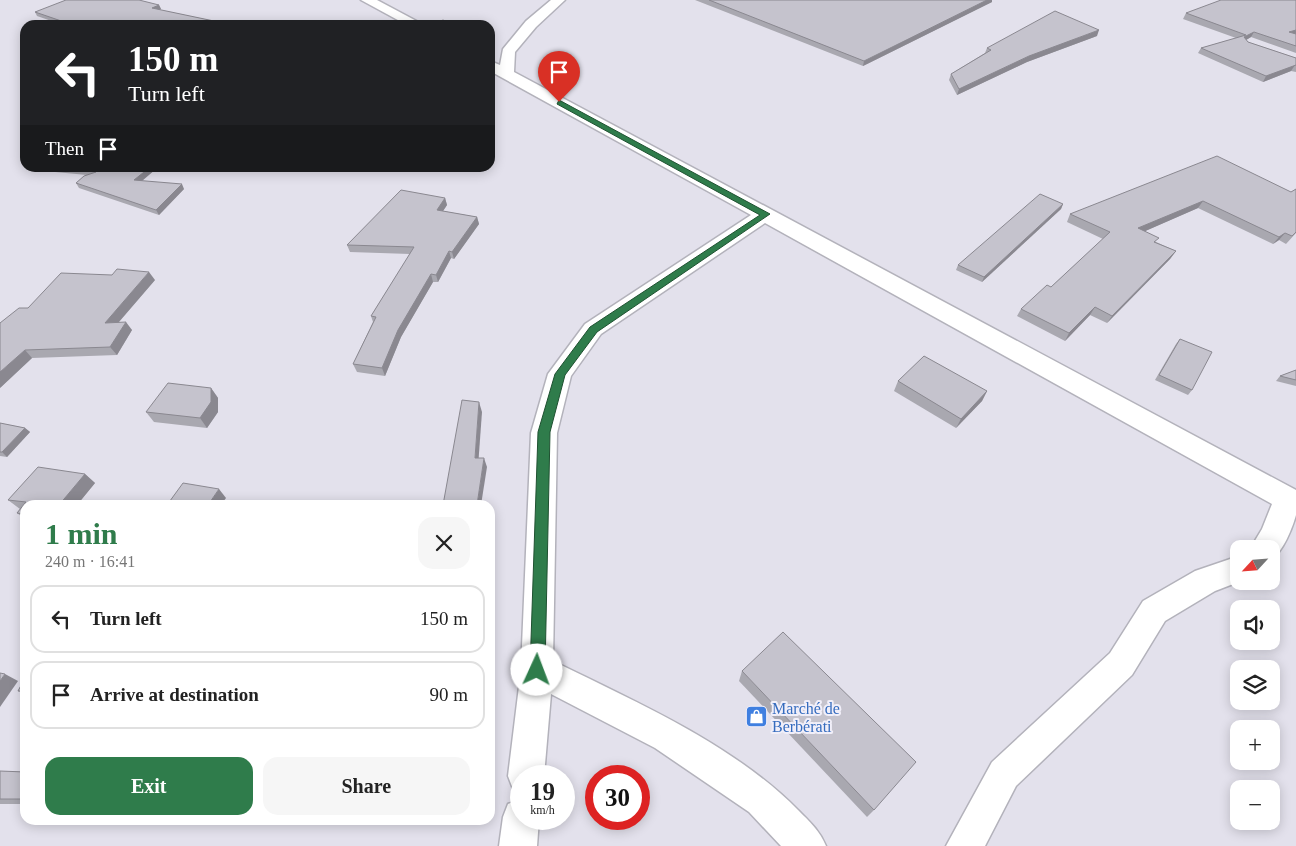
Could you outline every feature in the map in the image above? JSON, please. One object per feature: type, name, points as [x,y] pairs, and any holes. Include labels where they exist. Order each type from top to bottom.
[{"type":"street","points":[[367,0],[407,20]]},
{"type":"street","points":[[508,74],[508,52],[531,24],[559,0]]},
{"type":"street","points":[[495,68],[1292,501],[1270,540]]},
{"type":"street","points":[[527,765],[537,670],[544,432],[560,374],[593,329],[766,214]]},
{"type":"street","points":[[965,846],[1004,774],[1121,664],[1154,611],[1205,581],[1230,572]]},
{"type":"street","points":[[537,670],[666,736],[762,799],[807,846]]},
{"type":"street","points":[[518,846],[520,830]]},
{"type":"building","points":[[66,0],[139,0],[159,5],[152,8],[209,20],[58,20],[35,12]]},
{"type":"building","points":[[709,0],[987,0],[864,61]]},
{"type":"building","points":[[1221,0],[1296,0],[1296,30],[1289,32],[1296,34],[1296,46],[1254,32],[1244,37],[1248,42],[1296,58],[1296,65],[1266,76],[1201,48],[1246,35],[1186,13]]},
{"type":"building","points":[[1055,11],[1099,30],[1029,56],[959,89],[951,74],[991,50],[987,48]]},
{"type":"building","points":[[1217,156],[1291,192],[1296,189],[1296,232],[1292,236],[1285,233],[1279,237],[1203,201],[1138,228],[1159,238],[1154,242],[1176,251],[1112,316],[1095,307],[1069,333],[1021,309],[1047,285],[1051,287],[1110,232],[1070,214]]},
{"type":"building","points":[[96,172],[144,172],[134,180],[182,184],[156,210],[76,183],[84,176]]},
{"type":"building","points":[[401,190],[445,198],[437,210],[477,217],[452,252],[449,251],[436,275],[431,274],[398,330],[382,368],[353,364],[376,317],[371,316],[414,247],[347,245]]},
{"type":"building","points":[[1040,194],[1063,204],[984,277],[958,265]]},
{"type":"building","points":[[117,269],[149,272],[105,323],[126,322],[110,347],[25,350],[0,372],[0,323],[19,308],[28,308],[61,273],[112,275]]},
{"type":"building","points":[[1180,339],[1212,352],[1192,390],[1159,375]]},
{"type":"building","points":[[924,356],[987,391],[961,419],[898,381]]},
{"type":"building","points":[[1296,370],[1296,380],[1280,376]]},
{"type":"building","points":[[168,383],[211,388],[211,402],[200,418],[146,412]]},
{"type":"building","points":[[462,400],[479,402],[475,458],[484,458],[478,500],[444,500]]},
{"type":"building","points":[[0,423],[25,428],[2,452],[0,452]]},
{"type":"building","points":[[38,467],[85,474],[63,500],[8,500]]},
{"type":"building","points":[[183,483],[219,489],[211,500],[171,500]]},
{"type":"building","points":[[783,632],[916,762],[874,810],[742,671]]},
{"type":"building","points":[[0,673],[5,674],[0,681]]},
{"type":"building","points":[[0,771],[20,772],[20,799],[0,799]]},
{"type":"place","name":"Marché de Berbérati","points":[[756,717]]},
{"type":"route","points":[[537,670],[544,432],[560,374],[593,329],[766,214],[559,102]]}]
